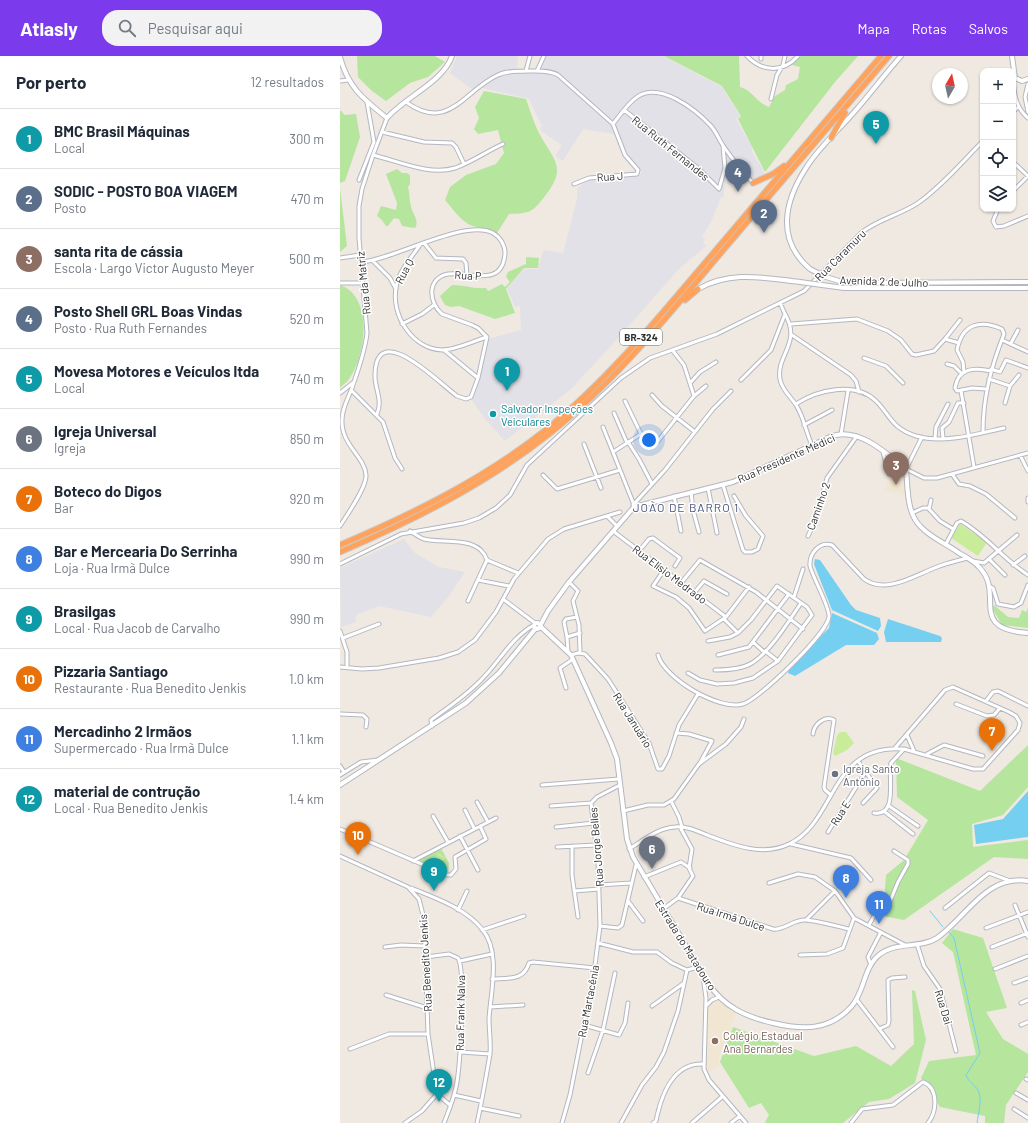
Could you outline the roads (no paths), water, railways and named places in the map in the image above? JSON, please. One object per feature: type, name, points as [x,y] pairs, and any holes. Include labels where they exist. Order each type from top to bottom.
[{"type":"highway","name":"BR-324","points":[[340,545],[423,508],[475,478],[517,451],[569,410],[642,336],[881,56]]},
{"type":"highway","name":"BR-324","points":[[340,552],[430,510],[460,494],[499,470],[539,442],[568,419],[638,350],[889,56]]},
{"type":"highway","points":[[831,138],[837,123],[854,98]]},
{"type":"highway","points":[[753,182],[773,174],[794,158]]},
{"type":"highway","points":[[638,350],[646,345],[688,297],[698,289]]},
{"type":"main road","points":[[340,57],[348,80],[367,102],[387,118],[438,76],[448,65],[452,56]]},
{"type":"main road","name":"Avenida 2 de Julho","points":[[900,56],[806,166],[794,191],[787,216],[787,230],[791,245],[799,258],[810,269],[826,277],[839,281],[862,283],[1028,282]]},
{"type":"main road","points":[[1012,56],[1013,68]]},
{"type":"main road","points":[[1016,77],[1020,80],[1028,79]]},
{"type":"main road","name":"Avenida 2 de Julho","points":[[698,289],[715,280],[733,277],[856,288],[1028,288]]},
{"type":"main road","name":"Rua Presidente Médici","points":[[634,506],[723,485],[756,472],[812,445],[841,434],[857,436],[906,468]]},
{"type":"main road","points":[[906,468],[912,513],[920,527],[969,559],[982,570],[989,586],[990,612],[994,621],[1007,630],[1028,633]]},
{"type":"main road","points":[[340,785],[432,726],[466,703],[483,689],[499,673],[526,640],[569,582],[634,506]]},
{"type":"main road","name":"Estrada do Matadouro","points":[[536,626],[550,636],[571,655],[611,743],[617,760],[623,811],[630,849],[636,865],[702,974],[719,997],[731,1007],[751,1017],[784,1026],[805,1029],[832,1022],[847,1011],[856,1000],[871,965],[883,952],[905,945],[917,944],[938,937],[988,890],[1010,881],[1028,881]]},
{"type":"street","points":[[526,71],[530,56]]},
{"type":"street","points":[[537,71],[544,56]]},
{"type":"street","points":[[747,56],[758,66],[769,68],[781,68],[791,63],[798,56]]},
{"type":"street","points":[[771,99],[777,75],[785,56]]},
{"type":"street","points":[[406,102],[420,111],[426,112],[449,110],[491,78],[504,72],[537,71],[558,75],[613,124]]},
{"type":"street","points":[[340,81],[348,80]]},
{"type":"street","points":[[1028,84],[1025,97],[1028,112]]},
{"type":"street","name":"Rua Ruth Fernandes","points":[[613,124],[637,97],[650,92],[670,96],[695,111],[712,127],[723,146],[753,182]]},
{"type":"street","points":[[1016,99],[1018,107],[1028,118]]},
{"type":"street","points":[[359,180],[374,142],[367,102]]},
{"type":"street","name":"Rua Ruth Fernandes","points":[[624,110],[699,169],[719,189],[725,168],[723,146]]},
{"type":"street","name":"Rua da Matriz","points":[[340,526],[364,486],[366,474],[343,432],[342,409],[351,390],[366,346],[367,333],[360,255],[359,206],[362,189],[373,154],[387,118]]},
{"type":"street","name":"Rua J","points":[[574,184],[589,178],[637,174],[638,170],[625,154],[613,124]]},
{"type":"street","points":[[382,132],[424,142],[452,143],[456,147],[464,164]]},
{"type":"street","points":[[373,154],[431,169],[449,169],[464,164],[503,144]]},
{"type":"street","name":"Rua Caramuru","points":[[340,564],[410,531],[464,523],[479,518],[496,508],[510,495],[527,465],[621,378],[650,358],[682,348],[717,334],[808,288],[866,229],[918,202],[952,172],[980,144]]},
{"type":"street","points":[[1016,165],[1028,176],[1016,188]]},
{"type":"street","points":[[997,212],[993,221],[996,227],[1004,226],[1028,216]]},
{"type":"street","name":"Rua P","points":[[361,262],[373,261],[462,231],[483,230],[494,233],[501,240],[504,249],[504,259],[500,267],[492,274],[487,276],[450,274],[436,281],[432,291],[434,305]]},
{"type":"street","points":[[422,244],[436,258],[463,259],[466,263],[468,276]]},
{"type":"street","name":"Rua Q","points":[[422,244],[401,273],[396,289],[397,310],[402,324],[417,340],[435,349],[444,350]]},
{"type":"street","points":[[340,258],[360,255]]},
{"type":"street","points":[[373,261],[390,278],[396,289]]},
{"type":"street","points":[[340,283],[363,283]]},
{"type":"street","points":[[780,303],[791,324],[792,335],[780,369],[779,377],[782,386],[796,404],[812,445]]},
{"type":"street","points":[[402,324],[422,314],[434,305],[442,314],[478,328],[487,337]]},
{"type":"street","points":[[741,380],[771,350],[785,314]]},
{"type":"street","points":[[791,324],[858,319],[888,331],[901,340],[914,355],[934,351],[960,320]]},
{"type":"street","points":[[963,373],[963,362],[957,350],[966,331],[975,324],[988,324],[1002,329],[1004,333],[986,389],[983,432]]},
{"type":"street","points":[[1011,343],[1018,330]]},
{"type":"street","points":[[792,335],[851,375],[856,380],[859,392]]},
{"type":"street","points":[[444,350],[487,337]]},
{"type":"street","points":[[377,414],[380,405],[375,374],[377,362],[384,354],[397,352],[406,355],[462,398],[471,397],[478,378],[487,337]]},
{"type":"street","points":[[945,339],[959,343]]},
{"type":"street","points":[[1002,340],[1028,352]]},
{"type":"street","points":[[1024,349],[1028,345]]},
{"type":"street","points":[[444,350],[478,378]]},
{"type":"street","points":[[673,351],[684,365],[691,382],[694,396]]},
{"type":"street","points":[[864,358],[886,366],[903,383]]},
{"type":"street","points":[[986,389],[972,388],[956,391],[955,387],[957,377],[963,373],[981,369],[1000,372],[1006,360],[1028,368]]},
{"type":"street","points":[[691,382],[700,372],[716,362]]},
{"type":"street","points":[[947,364],[954,366],[963,373]]},
{"type":"street","points":[[1005,403],[1010,386],[1019,375]]},
{"type":"street","points":[[989,379],[1010,386]]},
{"type":"street","points":[[340,393],[354,382]]},
{"type":"street","points":[[625,401],[641,434],[651,445],[654,445],[694,396],[706,386]]},
{"type":"street","points":[[351,390],[377,414],[385,427],[394,458],[402,469]]},
{"type":"street","points":[[796,404],[808,396],[818,393],[834,390],[859,392],[875,400],[890,420],[898,427],[909,433],[922,437],[943,438],[968,436],[1004,428]]},
{"type":"street","points":[[603,427],[634,506],[713,409],[731,391]]},
{"type":"street","points":[[841,434],[848,391]]},
{"type":"street","points":[[961,391],[974,467]]},
{"type":"street","points":[[652,395],[695,432]]},
{"type":"street","points":[[943,438],[942,428],[949,422],[958,403],[964,403]]},
{"type":"street","points":[[935,438],[936,427],[948,404]]},
{"type":"street","points":[[804,425],[832,410]]},
{"type":"street","points":[[614,413],[627,443],[639,459],[652,484]]},
{"type":"street","points":[[613,452],[641,434]]},
{"type":"street","name":"Caminho 2","points":[[808,536],[816,519],[827,478],[857,436]]},
{"type":"street","points":[[922,437],[906,468],[915,474],[929,478],[952,474],[1028,453]]},
{"type":"street","points":[[584,444],[601,488]]},
{"type":"street","points":[[883,452],[889,474],[898,475],[902,465]]},
{"type":"street","points":[[1020,455],[1028,471]]},
{"type":"street","points":[[543,475],[557,489],[620,470]]},
{"type":"street","points":[[952,474],[959,484],[970,486],[986,494],[1015,518]]},
{"type":"street","points":[[723,485],[743,550],[749,552],[758,549],[763,536],[746,516],[734,496]]},
{"type":"street","points":[[708,488],[717,533]]},
{"type":"street","points":[[691,492],[693,510],[699,532]]},
{"type":"street","points":[[674,496],[681,530]]},
{"type":"street","points":[[929,509],[931,500]]},
{"type":"street","points":[[912,513],[922,508],[929,509],[941,522],[954,529]]},
{"type":"street","points":[[340,667],[379,668],[439,658],[458,652],[475,640],[493,617],[509,586],[540,546],[556,533],[620,512]]},
{"type":"street","points":[[607,516],[617,526]]},
{"type":"street","points":[[946,544],[958,522],[961,521],[985,537],[1013,565],[1028,575]]},
{"type":"street","points":[[410,531],[425,539],[473,545],[485,556],[487,560],[518,573]]},
{"type":"street","name":"Rua Elísio Medrado","points":[[613,531],[694,592],[725,618],[738,633]]},
{"type":"street","points":[[658,655],[659,661],[669,672],[698,694],[732,705],[741,705],[751,701],[818,638],[828,621],[829,614],[811,570],[809,559],[815,550],[822,546],[832,545],[864,579],[869,583],[880,585],[893,584],[942,565],[969,559],[983,563],[1018,535]]},
{"type":"street","points":[[639,551],[652,538],[680,558],[675,566]]},
{"type":"street","points":[[1013,565],[1025,556]]},
{"type":"street","points":[[989,559],[1005,575]]},
{"type":"street","points":[[468,601],[487,560]]},
{"type":"street","points":[[681,583],[699,560],[749,587],[803,629]]},
{"type":"street","points":[[794,597],[803,569]]},
{"type":"street","points":[[664,570],[653,586],[676,597],[692,612],[703,630],[709,630],[725,618],[749,587]]},
{"type":"street","points":[[478,580],[509,586]]},
{"type":"street","points":[[694,592],[703,581],[708,582],[727,594]]},
{"type":"street","points":[[566,688],[560,668],[571,655],[580,652],[580,633],[573,601],[578,591],[569,582]]},
{"type":"street","points":[[989,586],[993,588],[998,604],[1014,607],[1021,603],[1028,585]]},
{"type":"street","points":[[688,673],[707,682],[722,685],[753,678],[778,661],[812,615],[809,609],[779,586],[775,588],[738,633],[730,637],[708,641]]},
{"type":"street","points":[[718,655],[744,649],[753,642],[789,594]]},
{"type":"street","points":[[432,726],[431,720],[468,693],[483,679],[516,640],[536,626],[503,599]]},
{"type":"street","points":[[715,670],[748,665],[764,651],[801,603]]},
{"type":"street","points":[[571,655],[564,622],[577,617]]},
{"type":"street","points":[[343,638],[379,624]]},
{"type":"street","points":[[340,631],[348,652],[347,667]]},
{"type":"street","points":[[567,637],[580,633]]},
{"type":"street","points":[[753,642],[778,661]]},
{"type":"street","name":"Rua Januário","points":[[580,652],[588,656],[612,685],[650,743],[658,770],[662,769],[667,761],[679,724],[698,694]]},
{"type":"street","points":[[791,844],[811,826],[845,773],[858,761],[870,755],[895,748],[914,750],[979,770],[985,768],[1020,726],[1020,720],[1016,716],[986,701],[956,688],[948,688],[895,748]]},
{"type":"street","points":[[986,701],[993,692],[998,692],[1028,706]]},
{"type":"street","points":[[956,704],[987,716],[994,715],[1000,708]]},
{"type":"street","points":[[340,714],[363,715],[367,719],[366,727]]},
{"type":"street","points":[[813,734],[818,724],[828,718],[834,720],[824,787],[825,790],[831,795]]},
{"type":"street","points":[[699,764],[734,736],[741,727],[744,719]]},
{"type":"street","points":[[623,811],[648,805],[664,804],[670,801],[680,792],[699,764],[712,741],[690,734],[676,733]]},
{"type":"street","points":[[907,735],[914,750]]},
{"type":"street","points":[[927,754],[944,745],[983,756]]},
{"type":"street","points":[[885,812],[890,806],[891,763],[904,749]]},
{"type":"street","points":[[340,775],[361,762],[380,760]]},
{"type":"street","points":[[858,761],[877,788],[863,803]]},
{"type":"street","points":[[340,766],[344,772]]},
{"type":"street","name":"Rua E","points":[[828,832],[865,773]]},
{"type":"street","points":[[542,785],[619,779]]},
{"type":"street","name":"Rua Jorge Belles","points":[[600,926],[596,845],[591,803],[597,797],[620,785]]},
{"type":"street","points":[[663,910],[678,898],[693,876],[690,868],[692,851],[681,827],[679,817],[670,801]]},
{"type":"street","points":[[477,802],[488,822]]},
{"type":"street","points":[[551,806],[591,803]]},
{"type":"street","points":[[890,806],[918,826]]},
{"type":"street","points":[[465,810],[474,828]]},
{"type":"street","points":[[874,813],[885,812],[913,834]]},
{"type":"street","points":[[433,816],[448,842]]},
{"type":"street","points":[[413,861],[474,828],[496,818]]},
{"type":"street","points":[[556,827],[594,823]]},
{"type":"street","points":[[340,829],[447,875],[455,871],[455,857],[485,840],[486,838],[480,826]]},
{"type":"street","points":[[630,849],[662,830],[681,827],[747,849],[765,850],[791,844],[851,858],[871,880]]},
{"type":"street","points":[[460,836],[478,870]]},
{"type":"street","points":[[557,847],[596,845]]},
{"type":"street","points":[[572,846],[574,891],[578,917]]},
{"type":"street","points":[[869,925],[875,914],[889,904],[898,882],[909,863],[906,859],[894,851]]},
{"type":"street","name":"Rua Benedito Jenkis","points":[[340,856],[408,887],[416,895],[422,905],[426,957],[428,1034],[437,1094]]},
{"type":"street","points":[[644,877],[679,863],[683,863],[690,868]]},
{"type":"street","points":[[600,926],[621,927],[636,865]]},
{"type":"street","points":[[945,908],[989,873],[1010,881]]},
{"type":"street","points":[[769,883],[802,874],[820,880],[835,891],[854,918],[905,945]]},
{"type":"street","points":[[574,891],[631,883]]},
{"type":"street","points":[[408,887],[458,910],[482,930],[489,941],[492,954],[490,1054],[477,1123]]},
{"type":"street","points":[[806,920],[835,891]]},
{"type":"street","points":[[458,910],[467,892]]},
{"type":"street","name":"Rua Irmã Dulce","points":[[678,898],[773,929],[781,929],[791,923],[806,920]]},
{"type":"street","points":[[628,901],[643,921]]},
{"type":"street","points":[[992,948],[1028,935],[1015,906]]},
{"type":"street","points":[[986,928],[1028,912]]},
{"type":"street","points":[[482,930],[524,916]]},
{"type":"street","points":[[800,955],[828,954],[843,948],[854,918]]},
{"type":"street","points":[[806,920],[849,929]]},
{"type":"street","name":"Rua Martacênia","points":[[562,1123],[570,1095],[595,968],[600,926]]},
{"type":"street","points":[[871,965],[868,957],[881,932]]},
{"type":"street","points":[[598,943],[633,952],[657,952],[672,964],[687,970],[698,967]]},
{"type":"street","name":"Rua Dai","points":[[917,944],[924,966],[940,989],[956,1051]]},
{"type":"street","points":[[385,947],[401,945],[425,946]]},
{"type":"street","name":"Rua Frank Nalva","points":[[426,957],[449,954],[458,958],[460,961],[460,1052],[454,1096],[444,1123]]},
{"type":"street","points":[[460,961],[492,954]]},
{"type":"street","points":[[995,969],[1028,956]]},
{"type":"street","points":[[492,979],[521,976],[526,972],[529,963],[533,962],[595,968]]},
{"type":"street","points":[[621,1123],[642,1085],[662,1057],[678,1011],[687,970]]},
{"type":"street","points":[[588,1073],[603,1030],[615,973]]},
{"type":"street","points":[[702,974],[706,1006],[704,1064],[707,1076],[722,1097],[745,1122]]},
{"type":"street","points":[[879,1029],[888,1025],[890,1021],[888,980],[892,978],[905,977]]},
{"type":"street","points":[[1014,983],[1028,978]]},
{"type":"street","points":[[652,1006],[684,983]]},
{"type":"street","points":[[386,995],[427,1008]]},
{"type":"street","points":[[706,1006],[712,1000],[719,997]]},
{"type":"street","points":[[856,1000],[892,1047]]},
{"type":"street","points":[[1021,1003],[1028,1000]]},
{"type":"street","points":[[584,1025],[620,1034],[627,1016],[628,1003]]},
{"type":"street","points":[[490,1007],[523,1005]]},
{"type":"street","points":[[1021,1025],[1028,1022]]},
{"type":"street","points":[[350,1049],[389,1034],[428,1034]]},
{"type":"street","points":[[460,1052],[490,1054]]},
{"type":"street","points":[[655,1122],[663,1096],[675,1076],[689,1065],[704,1064]]},
{"type":"street","points":[[851,1123],[862,1110],[893,1105],[923,1082],[931,1089],[936,1103],[934,1114],[928,1123]]},
{"type":"street","points":[[1016,1093],[1028,1100]]},
{"type":"street","points":[[405,1123],[422,1111],[437,1094],[450,1105]]},
{"type":"street","points":[[454,1096],[481,1101]]},
{"type":"street","points":[[692,1123],[722,1097]]},
{"type":"street","points":[[480,1108],[519,1116]]},
{"type":"street","points":[[1014,1109],[1028,1118]]},
{"type":"street","points":[[732,1123],[740,1116]]},
{"type":"water","points":[[815,559],[820,560],[856,610],[880,618],[881,626],[878,631],[832,610],[814,564]]},
{"type":"water","points":[[832,613],[877,633],[879,639],[874,645],[846,645],[795,676],[788,673],[789,667],[829,628]]},
{"type":"water","points":[[888,619],[940,636],[942,638],[941,642],[886,642],[884,632]]},
{"type":"water","points":[[1028,791],[1028,837],[976,844],[974,825],[1003,819]]},
{"type":"waterway","points":[[930,911],[943,927]]},
{"type":"waterway","points":[[949,932],[954,938],[980,1053],[966,1075],[978,1090],[980,1098],[977,1123]]},
{"type":"place","name":"Movesa Motores e Veículos ltda","points":[[876,144]]},
{"type":"place","name":"Posto Shell GRL Boas Vindas","points":[[738,192]]},
{"type":"place","name":"SODIC - POSTO BOA VIAGEM","points":[[764,233]]},
{"type":"place","name":"BMC Brasil Máquinas","points":[[507,391]]},
{"type":"place","name":"Salvador Inspeções Veiculares","points":[[493,414]]},
{"type":"place","name":"santa rita de cássia","points":[[896,485]]},
{"type":"place","name":"Boteco do Digos","points":[[992,751]]},
{"type":"place","name":"Igreja Santo Antônio","points":[[835,774]]},
{"type":"place","name":"Pizzaria Santiago","points":[[358,855]]},
{"type":"place","name":"Igreja Universal","points":[[652,869]]},
{"type":"place","name":"Brasilgas","points":[[434,891]]},
{"type":"place","name":"Bar e Mercearia Do Serrinha","points":[[846,898]]},
{"type":"place","name":"Mercadinho 2 Irmãos","points":[[879,924]]},
{"type":"place","name":"Colégio Estadual Ana Bernardes","points":[[715,1041]]},
{"type":"place","name":"material de contrução","points":[[439,1102]]},
{"type":"district","name":"JOÃO DE BARRO 1","points":[[686,507]]}]
